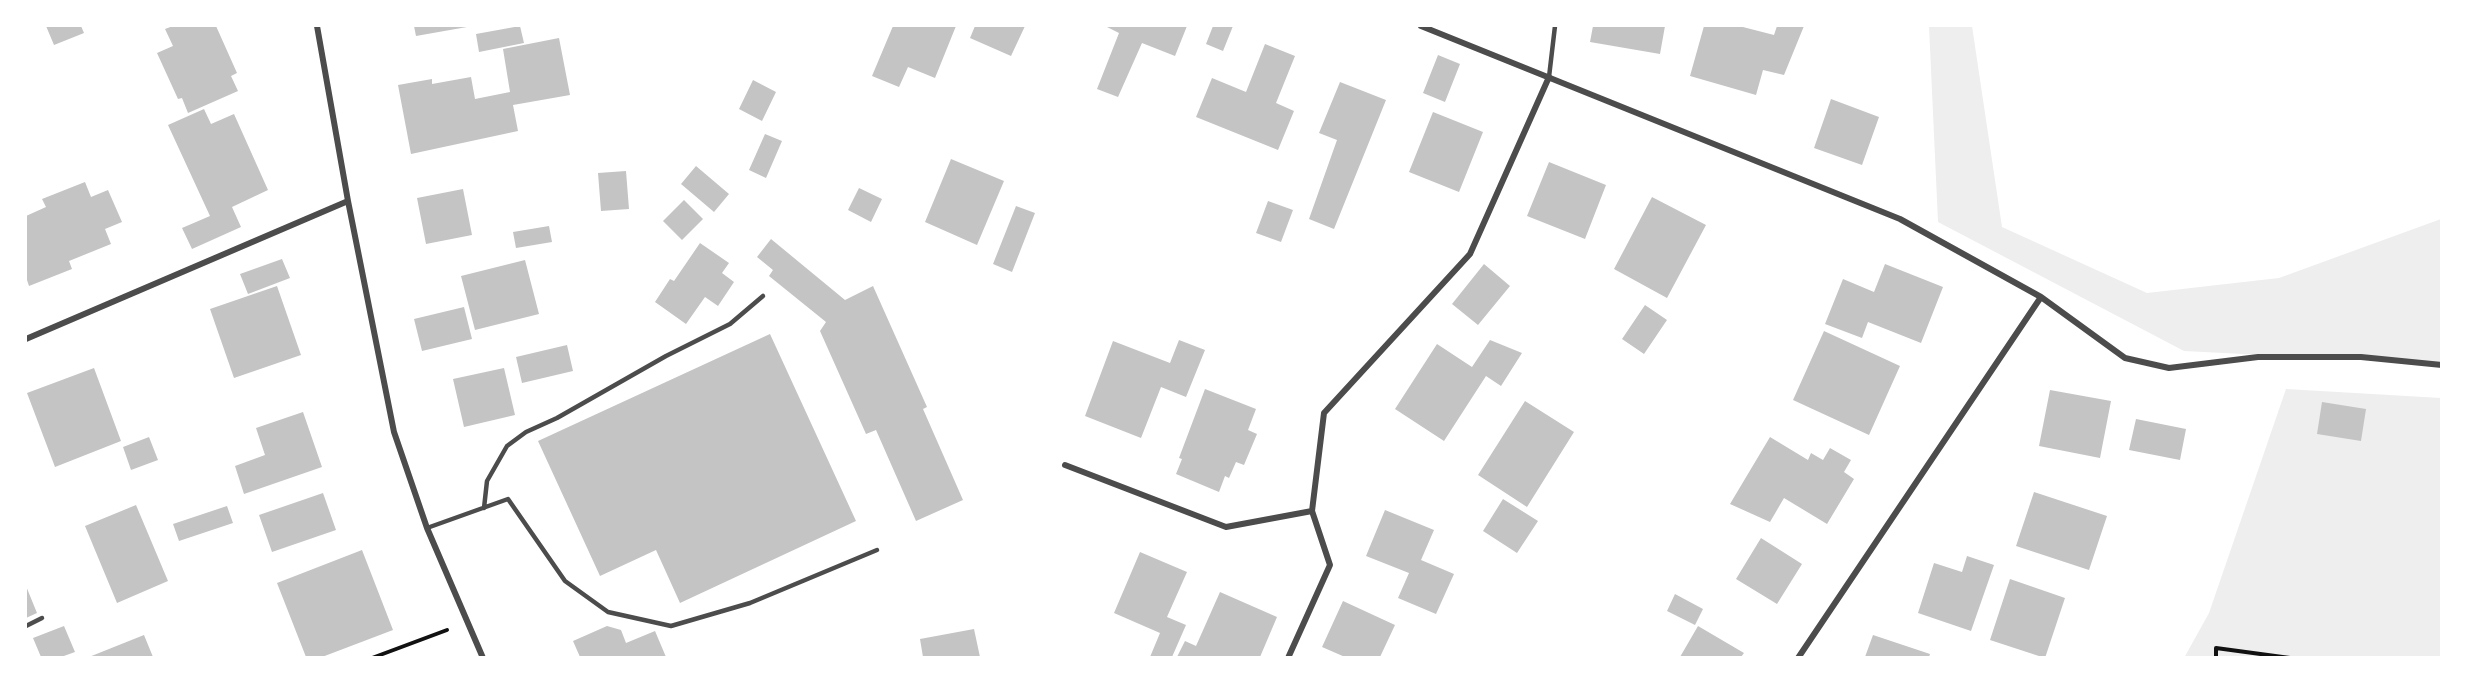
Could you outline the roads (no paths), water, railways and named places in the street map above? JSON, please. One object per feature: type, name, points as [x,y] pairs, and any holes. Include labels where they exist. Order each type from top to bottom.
[{"type":"street","points":[[317,26],[348,201],[394,432],[427,528],[483,657]]},
{"type":"street","points":[[1421,26],[1900,219],[2041,297],[2125,358],[2169,368],[2258,357],[2361,357],[2442,365]]},
{"type":"street","points":[[1288,657],[1330,564],[1312,511],[1324,414],[1470,255],[1549,77]]},
{"type":"street","points":[[26,339],[348,201]]},
{"type":"street","points":[[1797,657],[2041,297]]},
{"type":"street","points":[[1065,465],[1226,527],[1312,511]]},
{"type":"lane","points":[[1549,77],[1556,26]]},
{"type":"lane","points":[[484,508],[488,481],[507,446],[526,432],[557,418],[666,356],[730,324],[764,296]]},
{"type":"lane","points":[[427,528],[508,500],[565,581],[608,612],[671,626],[750,603],[877,550]]},
{"type":"lane","points":[[26,626],[42,618]]}]
